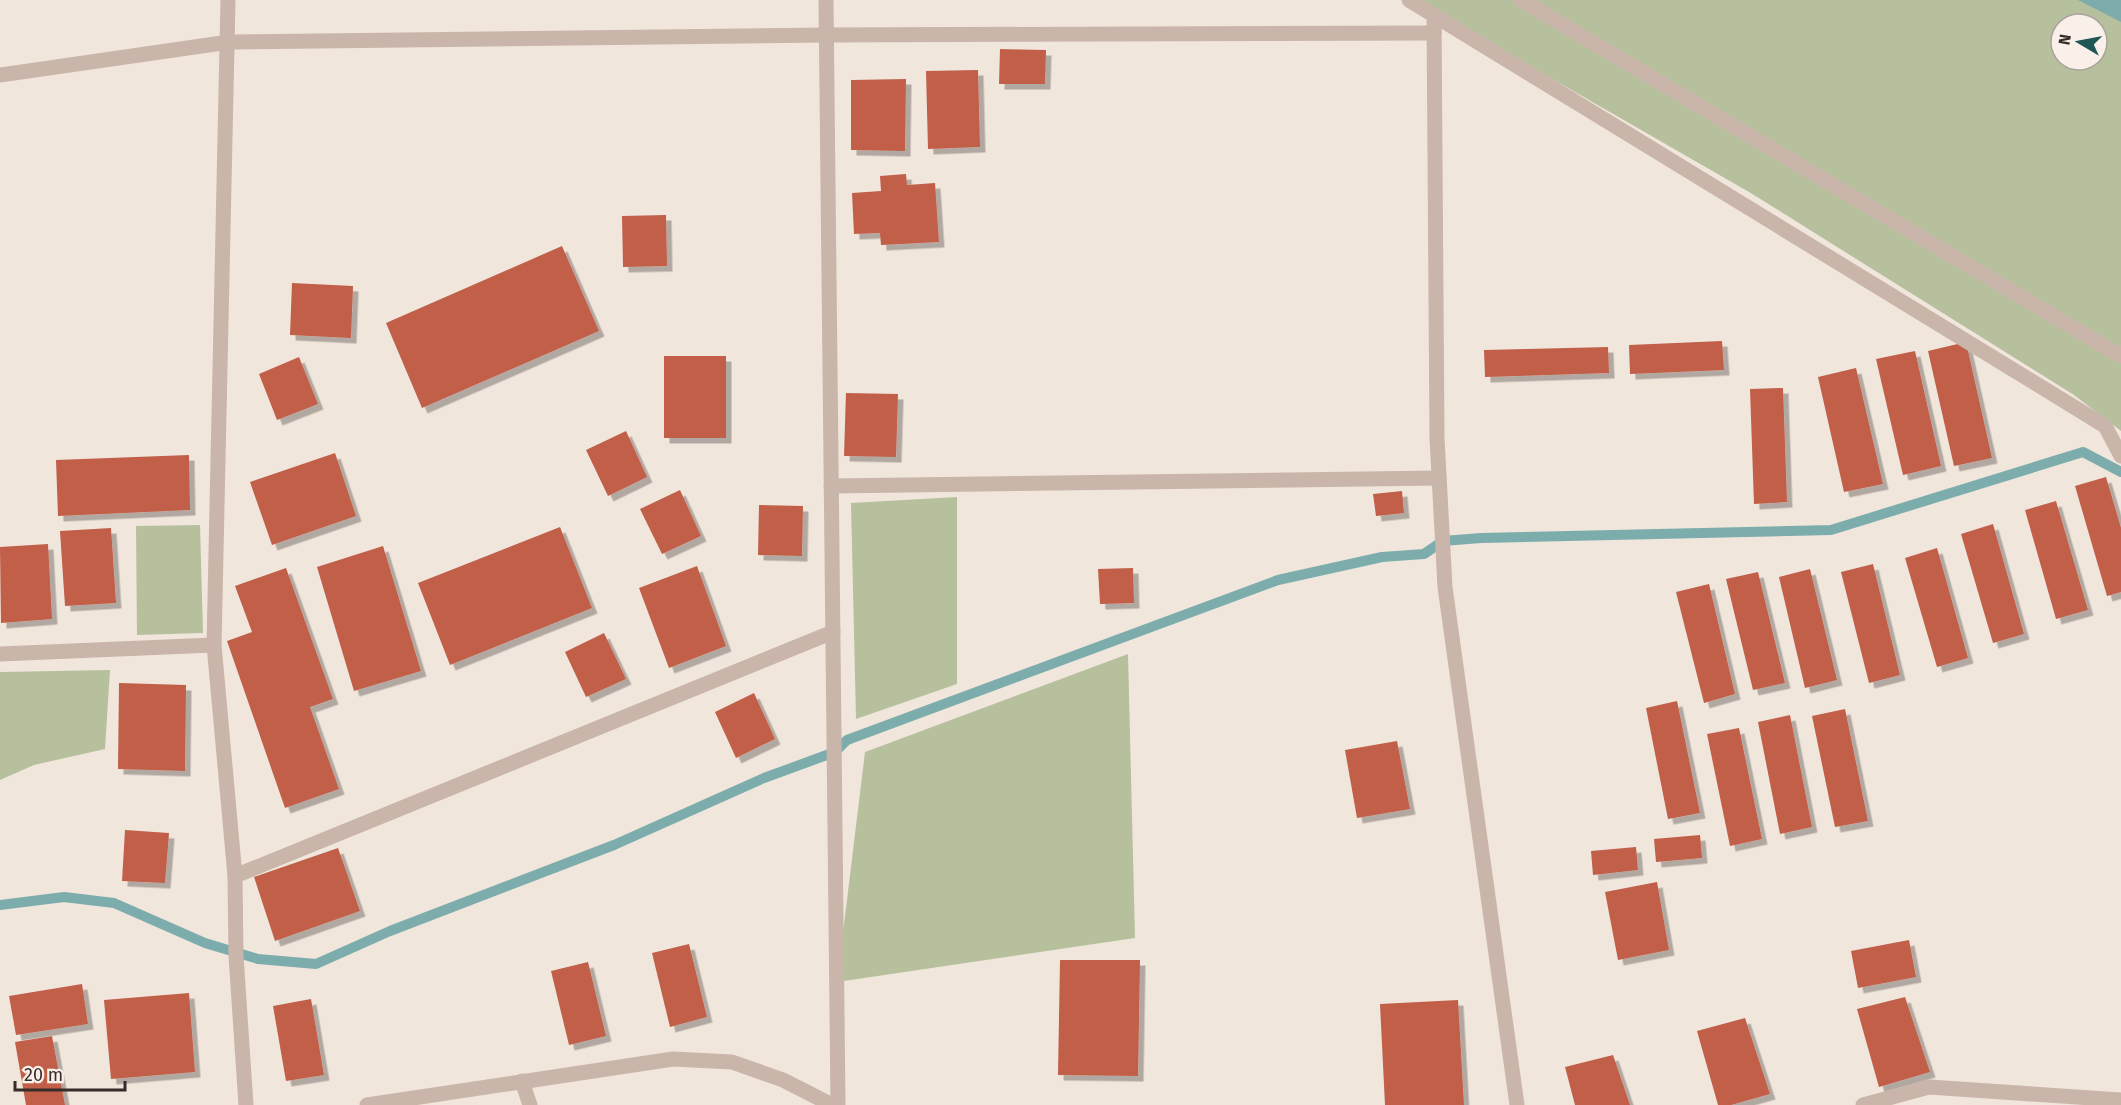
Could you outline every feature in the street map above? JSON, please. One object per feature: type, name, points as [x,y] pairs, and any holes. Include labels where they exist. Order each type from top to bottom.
[{"type":"street","points":[[228,0],[229,42],[214,645],[235,876],[236,956],[246,1105]]},
{"type":"street","points":[[826,0],[838,1105]]},
{"type":"street","points":[[1409,0],[2105,426],[2121,456]]},
{"type":"street","points":[[1521,0],[2121,356]]},
{"type":"street","points":[[1434,15],[1439,478],[1444,587],[1516,1105]]},
{"type":"street","points":[[0,75],[229,42],[826,35],[1434,33]]},
{"type":"street","points":[[831,486],[1439,478]]},
{"type":"street","points":[[235,876],[833,632]]},
{"type":"street","points":[[0,654],[214,645]]},
{"type":"street","points":[[368,1105],[673,1059],[732,1062],[783,1080],[832,1105]]},
{"type":"street","points":[[522,1081],[530,1105]]},
{"type":"street","points":[[1863,1105],[1929,1087],[2121,1100]]},
{"type":"green space","points":[[1415,0],[2121,0],[2121,431],[2074,395],[1749,192]]},
{"type":"green space","points":[[957,497],[957,684],[856,719],[851,503]]},
{"type":"green space","points":[[200,525],[203,633],[137,635],[136,526]]},
{"type":"green space","points":[[1128,654],[1135,938],[837,982],[865,752]]},
{"type":"green space","points":[[110,670],[105,749],[34,765],[0,780],[0,672]]},
{"type":"water","points":[[2078,0],[2121,0],[2121,22],[2109,16],[2109,12],[2101,12]]},
{"type":"building","points":[[1000,49],[1046,50],[1045,84],[999,84]]},
{"type":"building","points":[[978,70],[980,147],[928,149],[926,71]]},
{"type":"building","points":[[906,79],[905,151],[851,150],[851,80]]},
{"type":"building","points":[[906,174],[907,185],[935,183],[939,242],[881,245],[880,233],[854,234],[852,193],[881,191],[880,176]]},
{"type":"building","points":[[666,215],[667,266],[623,267],[622,216]]},
{"type":"building","points":[[562,246],[599,331],[422,408],[386,323]]},
{"type":"building","points":[[292,283],[353,286],[351,338],[290,335]]},
{"type":"building","points":[[1722,341],[1724,370],[1630,374],[1629,345]]},
{"type":"building","points":[[1966,342],[1992,458],[1954,466],[1928,351]]},
{"type":"building","points":[[1608,347],[1609,373],[1485,377],[1484,350]]},
{"type":"building","points":[[1915,351],[1941,466],[1903,475],[1876,359]]},
{"type":"building","points":[[664,356],[726,356],[726,438],[664,438]]},
{"type":"building","points":[[299,357],[318,404],[277,420],[259,374]]},
{"type":"building","points":[[1856,368],[1883,484],[1844,492],[1818,377]]},
{"type":"building","points":[[1783,388],[1787,502],[1754,504],[1750,389]]},
{"type":"building","points":[[846,393],[898,394],[896,457],[844,456]]},
{"type":"building","points":[[626,431],[647,477],[608,496],[586,450]]},
{"type":"building","points":[[335,453],[356,516],[272,545],[250,482]]},
{"type":"building","points":[[189,455],[190,510],[58,516],[56,460]]},
{"type":"building","points":[[2106,477],[2121,528],[2121,592],[2107,596],[2075,486]]},
{"type":"building","points":[[680,490],[701,536],[662,554],[640,509]]},
{"type":"building","points":[[1402,491],[1404,513],[1376,516],[1373,494]]},
{"type":"building","points":[[2056,501],[2088,610],[2056,619],[2025,510]]},
{"type":"building","points":[[759,505],[803,506],[802,556],[758,555]]},
{"type":"building","points":[[1993,524],[2024,634],[1993,643],[1961,534]]},
{"type":"building","points":[[560,527],[592,608],[450,665],[418,583]]},
{"type":"building","points":[[111,528],[116,603],[65,606],[60,531]]},
{"type":"building","points":[[48,544],[52,619],[1,623],[0,547]]},
{"type":"building","points":[[383,546],[421,671],[354,691],[317,567]]},
{"type":"building","points":[[1937,548],[1968,658],[1937,667],[1905,558]]},
{"type":"building","points":[[1873,564],[1900,675],[1869,683],[1841,572]]},
{"type":"building","points":[[697,566],[726,646],[669,668],[639,588]]},
{"type":"building","points":[[286,568],[333,699],[310,707],[339,789],[285,808],[227,641],[252,632],[235,586]]},
{"type":"building","points":[[1133,568],[1134,603],[1100,604],[1098,569]]},
{"type":"building","points":[[1810,569],[1837,680],[1805,688],[1779,577]]},
{"type":"building","points":[[1758,572],[1785,683],[1753,690],[1726,579]]},
{"type":"building","points":[[1709,584],[1735,694],[1704,703],[1676,592]]},
{"type":"building","points":[[604,633],[626,679],[586,697],[565,652]]},
{"type":"building","points":[[119,683],[186,685],[185,771],[118,769]]},
{"type":"building","points":[[754,693],[775,739],[736,758],[715,712]]},
{"type":"building","points":[[1677,701],[1700,813],[1668,819],[1646,708]]},
{"type":"building","points":[[1845,709],[1868,821],[1835,827],[1812,716]]},
{"type":"building","points":[[1790,715],[1812,827],[1780,834],[1758,722]]},
{"type":"building","points":[[1739,728],[1762,839],[1730,846],[1707,734]]},
{"type":"building","points":[[1397,741],[1410,809],[1357,818],[1345,750]]},
{"type":"building","points":[[125,830],[169,833],[165,883],[122,881]]},
{"type":"building","points":[[1700,835],[1702,858],[1656,862],[1654,839]]},
{"type":"building","points":[[1636,847],[1638,870],[1593,875],[1591,851]]},
{"type":"building","points":[[338,848],[360,911],[275,941],[254,877]]},
{"type":"building","points":[[1657,882],[1669,950],[1618,960],[1605,892]]},
{"type":"building","points":[[1909,940],[1916,977],[1858,988],[1851,951]]},
{"type":"building","points":[[689,944],[707,1017],[670,1027],[652,953]]},
{"type":"building","points":[[1060,960],[1140,960],[1138,1076],[1058,1075]]},
{"type":"building","points":[[588,962],[606,1036],[569,1045],[551,971]]},
{"type":"building","points":[[82,984],[88,1024],[16,1035],[9,996]]},
{"type":"building","points":[[189,993],[195,1072],[111,1079],[104,1000]]},
{"type":"building","points":[[1905,997],[1930,1072],[1879,1087],[1857,1009]]},
{"type":"building","points":[[311,999],[324,1075],[286,1081],[273,1006]]},
{"type":"building","points":[[1458,1000],[1464,1105],[1385,1105],[1380,1004]]},
{"type":"building","points":[[1745,1018],[1770,1094],[1731,1105],[1718,1105],[1697,1031]]},
{"type":"building","points":[[52,1036],[65,1105],[26,1105],[15,1042]]},
{"type":"building","points":[[1613,1055],[1630,1105],[1575,1105],[1565,1067]]},
{"type":"waterway","points":[[0,905],[64,897],[114,903],[205,943],[258,959],[316,964],[390,931],[614,845],[764,778],[835,752],[847,740],[1278,580],[1382,557],[1424,554],[1443,541],[1481,538],[1831,530],[2083,452],[2121,472]]}]
